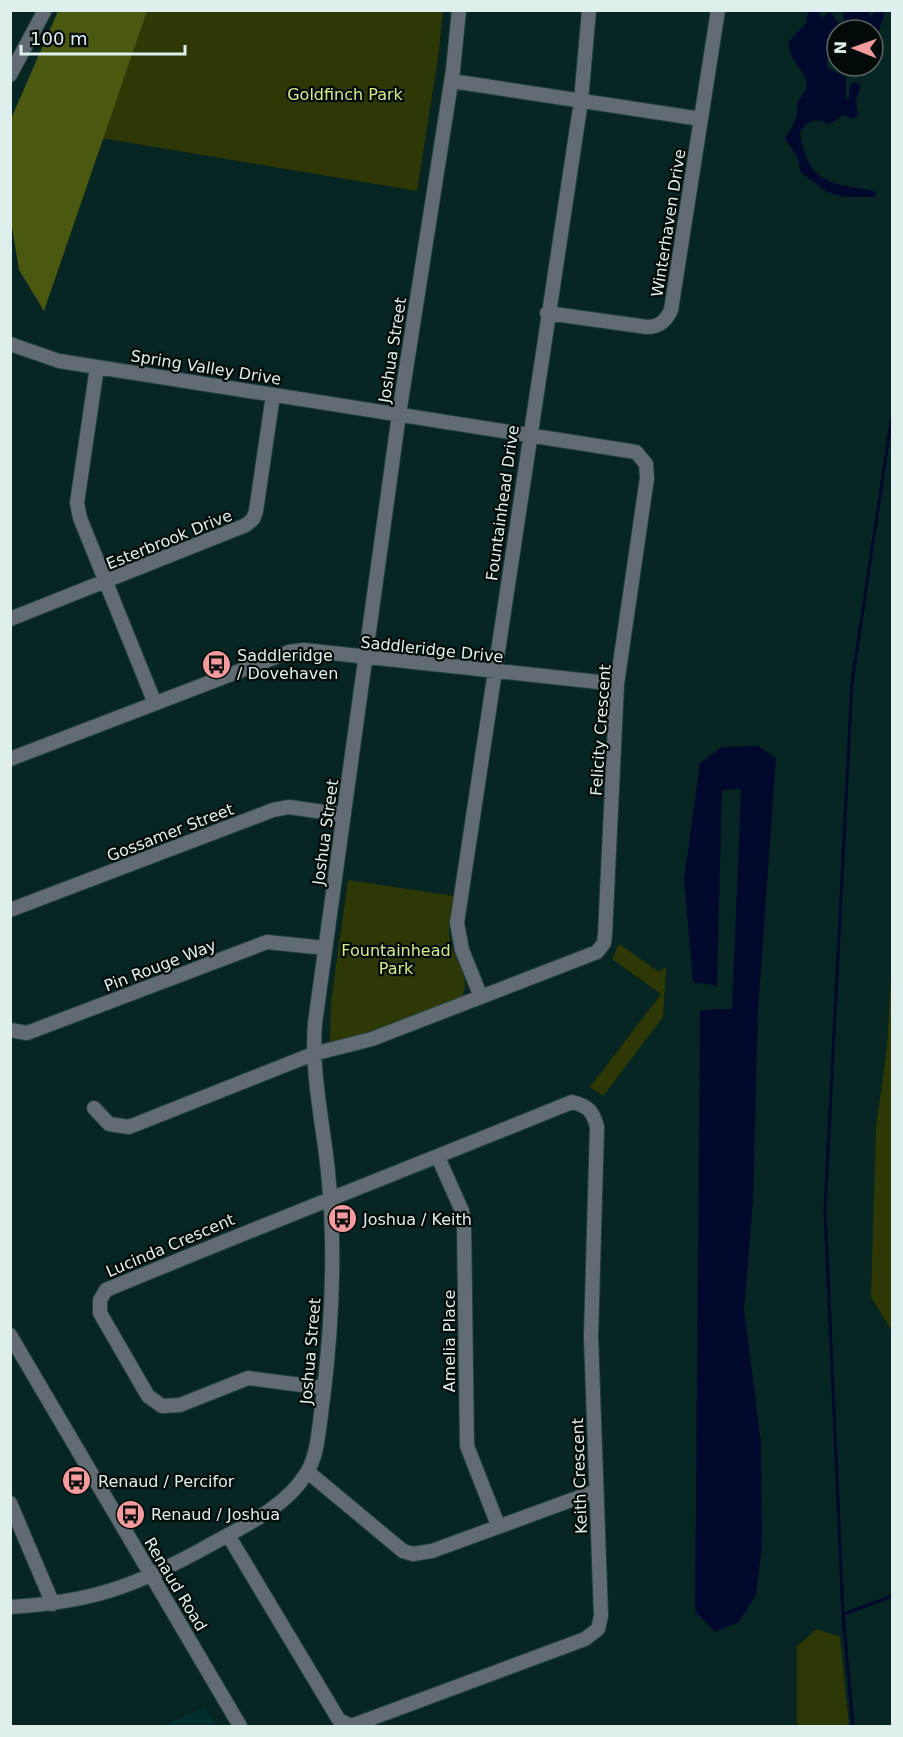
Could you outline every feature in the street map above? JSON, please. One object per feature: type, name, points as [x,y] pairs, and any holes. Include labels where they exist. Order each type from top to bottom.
[{"type":"street","points":[[10,75],[45,10]]},
{"type":"street","name":"Joshua Street","points":[[10,1607],[53,1604],[101,1595],[152,1575],[228,1535],[277,1505],[294,1490],[308,1472],[316,1447],[331,1330],[330,1199],[313,1054],[325,948],[399,414],[452,81],[459,10]]},
{"type":"street","name":"Fountainhead Drive","points":[[481,997],[462,950],[457,923],[547,314],[581,101],[589,10]]},
{"type":"street","name":"Winterhaven Drive","points":[[547,314],[646,327],[655,327],[667,318],[671,310],[718,10]]},
{"type":"street","points":[[452,81],[701,119]]},
{"type":"street","name":"Spring Valley Drive","points":[[10,344],[47,359],[399,414]]},
{"type":"street","points":[[97,367],[77,503],[80,518],[154,701]]},
{"type":"street","name":"Esterbrook Drive","points":[[10,619],[246,525],[253,519],[273,395]]},
{"type":"street","name":"Felicity Crescent","points":[[94,1108],[109,1124],[129,1127],[313,1054],[372,1040],[597,952],[604,942],[617,684],[647,478],[646,464],[636,452],[399,414]]},
{"type":"street","name":"Saddleridge Drive","points":[[10,759],[154,701],[289,652],[304,650],[617,684]]},
{"type":"street","name":"Gossamer Street","points":[[10,910],[273,810],[289,807],[344,815]]},
{"type":"street","name":"Pin Rouge Way","points":[[10,1030],[27,1034],[267,942],[325,948]]},
{"type":"street","name":"Keith Crescent","points":[[228,1535],[339,1719],[351,1726],[585,1639],[598,1629],[601,1616],[591,1337],[597,1127],[594,1114],[585,1105],[572,1102],[330,1199]]},
{"type":"street","name":"Amelia Place","points":[[438,1157],[462,1211],[464,1224],[467,1446],[498,1525]]},
{"type":"street","name":"Lucinda Crescent","points":[[324,1388],[248,1378],[180,1405],[162,1406],[148,1396],[100,1313],[100,1300],[106,1290],[330,1199]]},
{"type":"street","name":"Renaud Road","points":[[10,1335],[240,1726]]},
{"type":"street","points":[[308,1472],[403,1551],[413,1554],[432,1551],[596,1491]]},
{"type":"street","points":[[10,1503],[53,1604]]},
{"type":"shaded area","points":[[808,11],[820,11],[819,16],[823,18],[829,11],[835,18],[825,18],[825,78],[846,78],[846,100],[849,97],[850,84],[856,82],[861,85],[856,100],[858,116],[853,119],[843,115],[830,124],[813,121],[800,132],[809,162],[823,178],[845,186],[875,191],[876,197],[844,197],[827,192],[801,173],[797,156],[785,139],[796,119],[798,102],[807,87],[806,80],[791,54],[789,41],[806,23]]},
{"type":"shaded area","points":[[843,11],[868,11],[871,17],[875,11],[885,11],[883,18],[844,18]]},
{"type":"shaded area","points":[[758,746],[776,758],[758,1010],[753,1201],[744,1309],[761,1443],[762,1546],[756,1595],[739,1622],[715,1632],[695,1611],[700,1010],[732,1009],[741,789],[722,790],[717,986],[693,982],[684,879],[700,763],[722,747]]},
{"type":"shaded area","points":[[205,1707],[217,1726],[162,1726]]},
{"type":"green space","points":[[58,11],[147,11],[44,311],[19,270],[11,221],[10,121]]},
{"type":"green space","name":"Goldfinch Park","points":[[147,11],[443,11],[417,191],[101,138]]},
{"type":"green space","name":"Fountainhead Park","points":[[348,880],[454,896],[449,935],[465,982],[461,999],[341,1043],[330,1042],[331,1002]]},
{"type":"green space","points":[[619,944],[659,972],[666,967],[663,1017],[603,1096],[590,1087],[661,994],[612,959]]},
{"type":"green space","points":[[892,958],[892,1331],[871,1297],[876,1128],[887,1047]]},
{"type":"green space","points":[[817,1629],[840,1637],[849,1726],[797,1726],[797,1646]]},
{"type":"waterway","points":[[853,1726],[843,1614],[825,1209],[852,683],[892,415]]},
{"type":"waterway","points":[[844,1614],[892,1596]]},
{"type":"place","name":"Saddleridge / Dovehaven","points":[[216,664]]},
{"type":"place","name":"Joshua / Keith","points":[[342,1219]]},
{"type":"place","name":"Renaud / Percifor","points":[[77,1481]]},
{"type":"place","name":"Renaud / Joshua","points":[[130,1514]]}]
